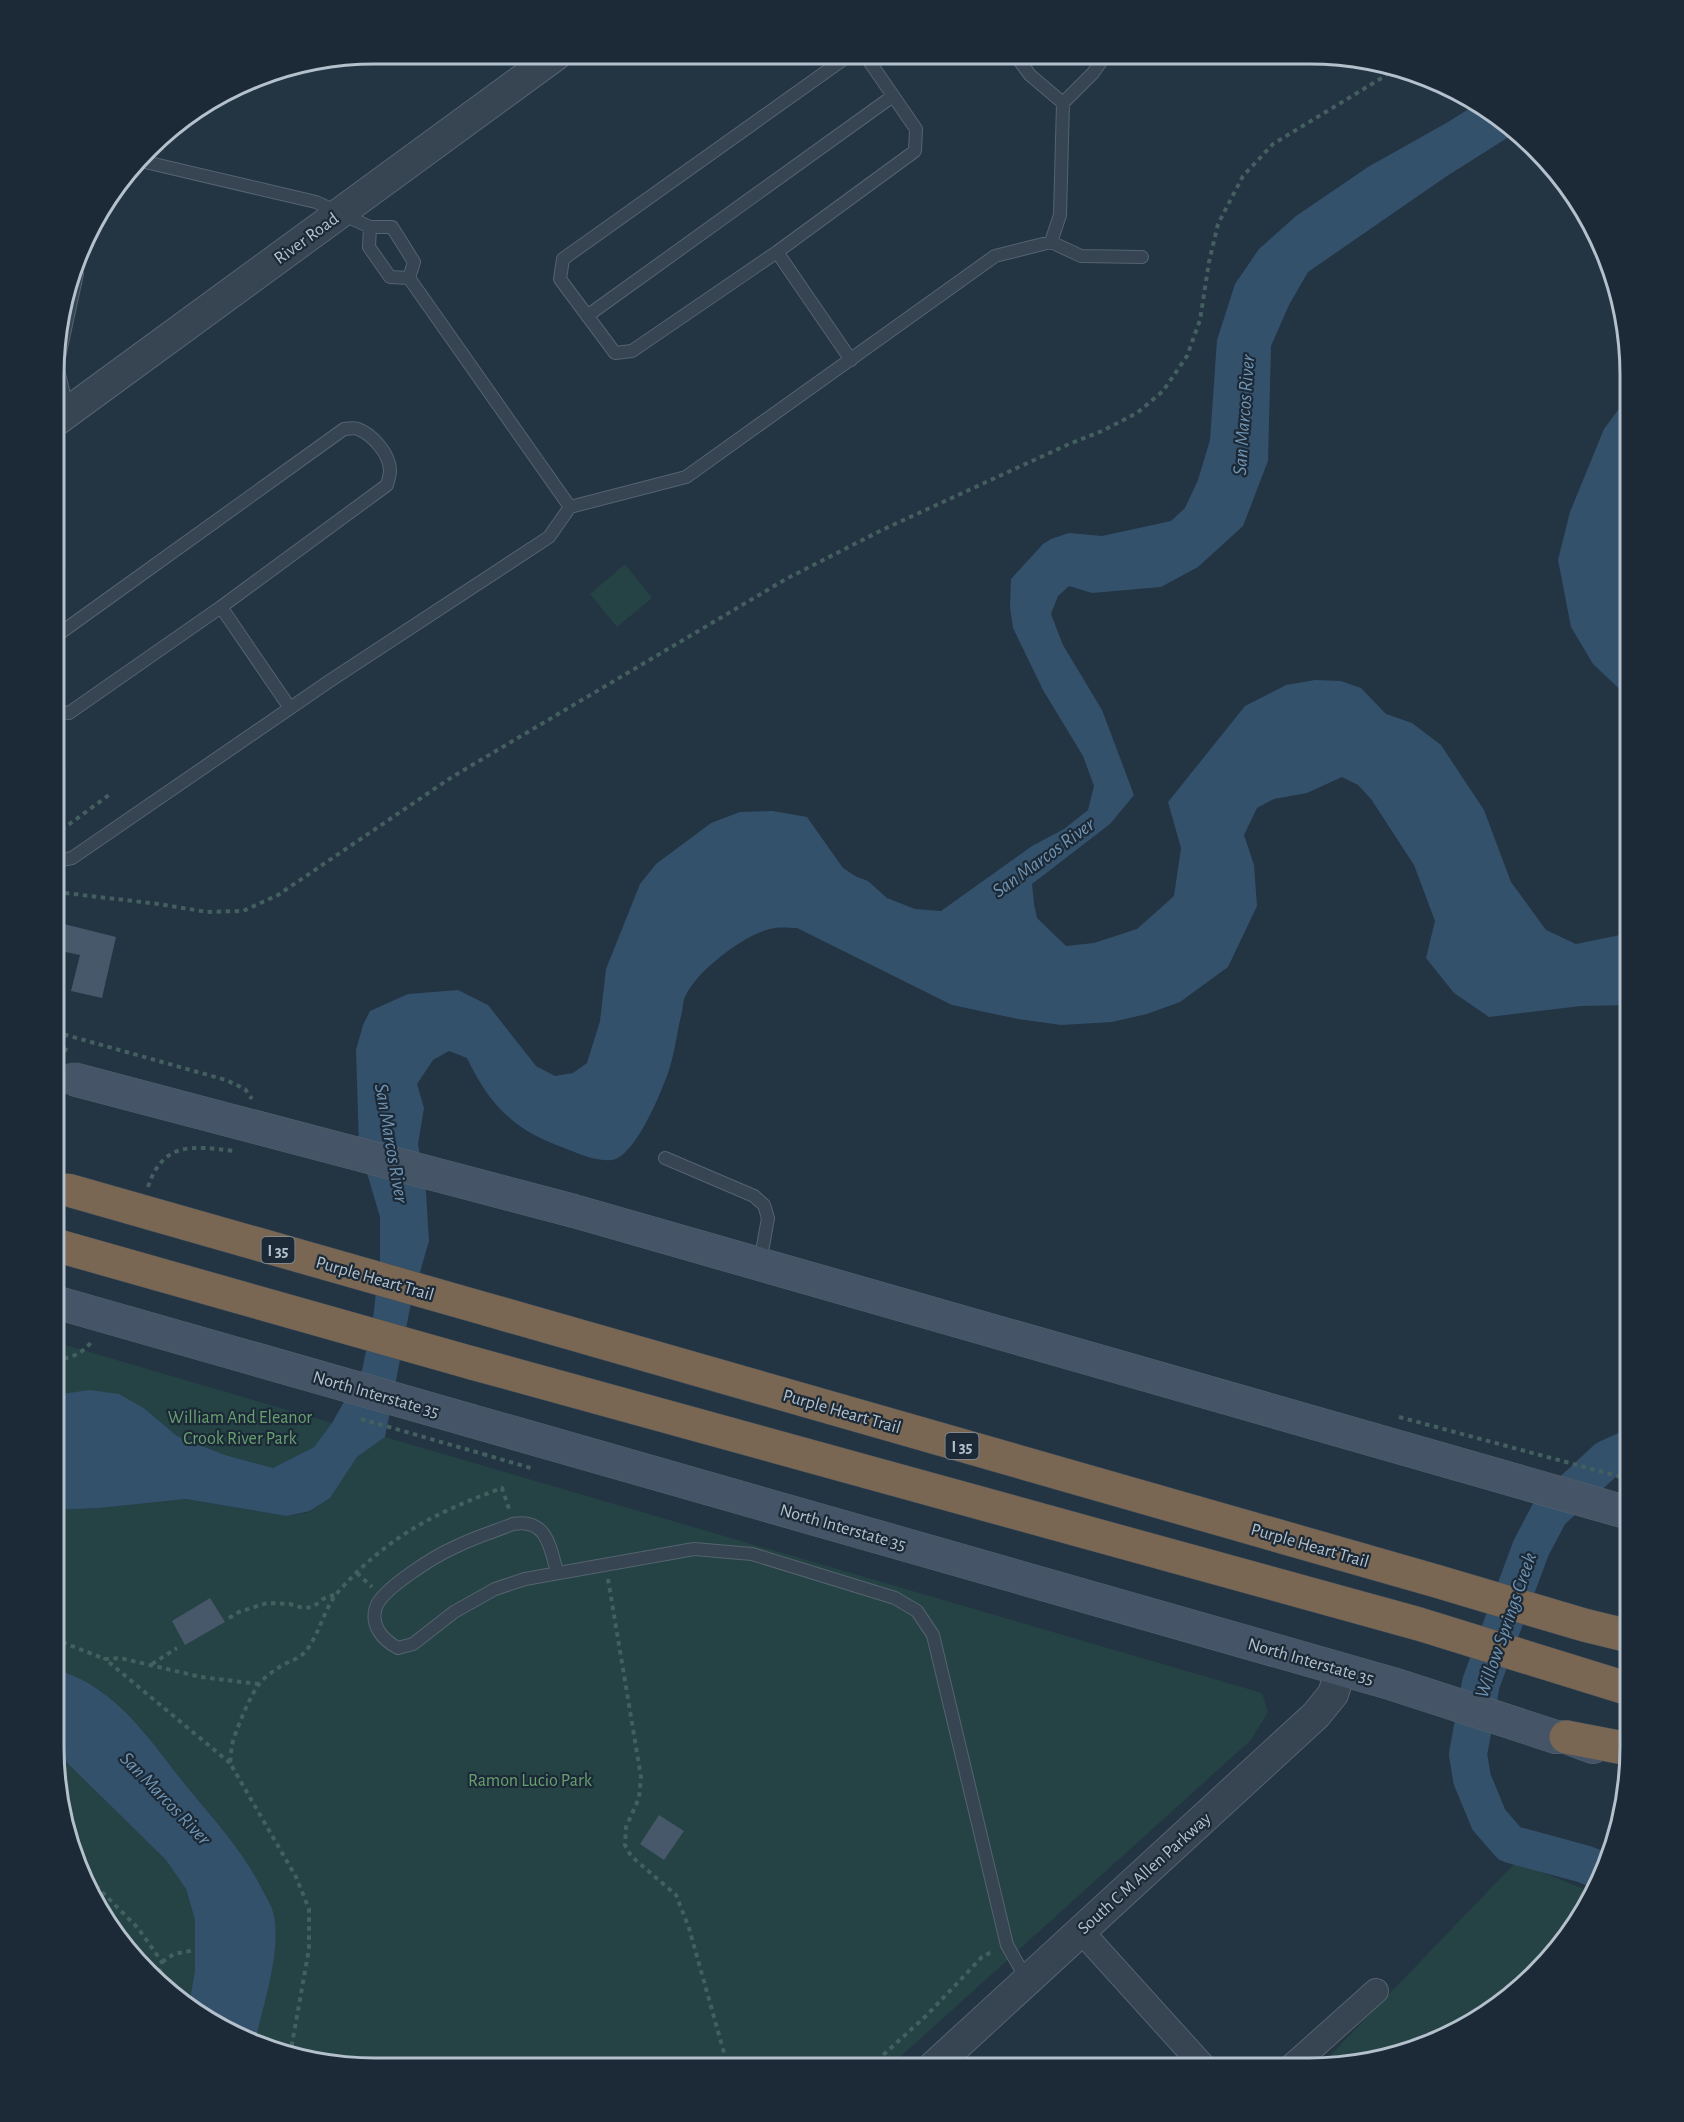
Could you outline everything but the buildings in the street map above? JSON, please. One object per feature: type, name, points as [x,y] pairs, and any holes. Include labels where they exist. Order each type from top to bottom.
[{"type":"highway","name":"Purple Heart Trail","points":[[64,1189],[1620,1634]]},
{"type":"highway","points":[[64,1248],[472,1363],[1419,1624],[1620,1686]]},
{"type":"highway","points":[[1561,1737],[1620,1747]]},
{"type":"main road","points":[[64,1077],[574,1210],[1620,1510]]},
{"type":"main road","name":"North Interstate 35","points":[[64,1305],[1393,1684],[1620,1756]]},
{"type":"street","name":"River Road","points":[[64,415],[542,64]]},
{"type":"street","name":"South C M Allen Parkway","points":[[943,2058],[1316,1715],[1333,1694],[1341,1669]]},
{"type":"street","points":[[1081,1931],[1196,2058]]},
{"type":"street","points":[[1301,2058],[1376,1991]]},
{"type":"lane","points":[[837,64],[563,259],[560,279],[615,353],[632,351],[777,252],[915,151],[916,129],[871,64]]},
{"type":"lane","points":[[1022,64],[1030,75],[1063,103]]},
{"type":"lane","points":[[1051,242],[1060,215],[1063,103],[1099,64]]},
{"type":"lane","points":[[587,316],[893,96]]},
{"type":"lane","points":[[149,163],[316,202],[370,227],[392,227],[414,262],[409,278]]},
{"type":"lane","points":[[370,227],[369,247],[390,277],[409,278]]},
{"type":"lane","points":[[64,860],[72,858],[291,708],[549,537],[570,507],[686,477],[995,256],[1051,242],[1082,256],[1142,257]]},
{"type":"lane","points":[[777,252],[851,360]]},
{"type":"lane","points":[[409,278],[570,507]]},
{"type":"lane","points":[[64,630],[344,429],[356,428],[368,434],[378,444],[390,469],[387,485],[221,607],[69,713],[64,713]]},
{"type":"lane","points":[[221,607],[291,708]]},
{"type":"lane","points":[[665,1158],[754,1196],[764,1205],[768,1218],[760,1265]]},
{"type":"lane","points":[[557,1572],[547,1537],[542,1531],[536,1526],[522,1522],[513,1524],[452,1548],[412,1572],[382,1598],[376,1608],[376,1626],[384,1640],[398,1648],[413,1644],[454,1612],[495,1589],[557,1572],[694,1549],[752,1554],[895,1598],[917,1611],[933,1635],[1007,1945],[1027,1980]]},
{"type":"path","points":[[64,893],[207,912],[243,911],[278,895],[452,777],[786,579],[882,530],[1137,413],[1163,391],[1187,356],[1200,320],[1209,262],[1218,224],[1243,176],[1273,144],[1386,74]]},
{"type":"path","points":[[64,828],[108,795]]},
{"type":"path","points":[[64,1035],[226,1080],[245,1089],[254,1102]]},
{"type":"path","points":[[144,1197],[152,1174],[162,1160],[177,1150],[198,1146],[236,1151],[242,1148]]},
{"type":"path","points":[[64,1359],[84,1352],[98,1333]]},
{"type":"path","points":[[1525,1452],[1620,1477]]},
{"type":"path","points":[[230,1763],[232,1743],[258,1684],[278,1668],[302,1655],[312,1643],[325,1612],[337,1593],[381,1550],[413,1527],[458,1505],[502,1488],[513,1524]]},
{"type":"path","points":[[605,1564],[641,1777],[639,1798],[626,1827],[625,1845],[631,1856],[676,1895],[689,1928],[725,2058]]},
{"type":"path","points":[[229,1618],[239,1612],[267,1603],[290,1604],[303,1608],[313,1607],[323,1599],[337,1593]]},
{"type":"path","points":[[64,1643],[105,1659],[230,1763],[296,1877],[309,1909],[309,1949],[292,2046]]},
{"type":"path","points":[[152,1665],[177,1648]]},
{"type":"path","points":[[105,1659],[120,1658],[201,1677],[258,1684]]},
{"type":"path","points":[[101,1891],[138,1928],[162,1962]]},
{"type":"path","points":[[880,2058],[927,2015],[982,1957],[1007,1945]]},
{"type":"path","points":[[160,1970],[162,1962],[174,1954],[195,1950]]},
{"type":"green space","points":[[625,564],[652,598],[617,627],[590,594]]},
{"type":"green space","name":"William And Eleanor Crook River Park","points":[[64,1345],[332,1423],[314,1447],[273,1468],[225,1455],[177,1436],[145,1409],[64,1396]]},
{"type":"green space","name":"Ramon Lucio Park","points":[[385,1437],[1262,1693],[1268,1712],[1251,1740],[899,2058],[376,2058],[335,2055],[295,2047],[257,2034],[271,1977],[276,1942],[273,1912],[254,1873],[228,1836],[127,1714],[91,1685],[64,1672],[64,1510],[186,1499],[287,1516],[310,1512],[330,1498],[357,1457]]},
{"type":"green space","points":[[65,1761],[166,1860],[186,1889],[195,1920],[195,1970],[191,1996],[170,1980],[142,1952],[106,1902],[88,1866],[75,1827],[70,1807]]},
{"type":"green space","points":[[1516,1862],[1584,1889],[1567,1919],[1542,1952],[1514,1980],[1481,2005],[1428,2034],[1408,2041],[1369,2052],[1329,2057]]},
{"type":"water","name":"San Marcos River","points":[[1469,109],[1508,137],[1447,176],[1308,272],[1289,305],[1271,346],[1268,461],[1243,526],[1198,567],[1161,587],[1092,593],[1069,586],[1058,596],[1051,614],[1063,645],[1102,710],[1134,795],[1110,824],[1032,884],[1034,904],[1037,918],[1066,946],[1094,943],[1137,929],[1174,896],[1181,848],[1168,802],[1245,706],[1286,685],[1315,680],[1341,681],[1361,688],[1386,714],[1412,723],[1441,745],[1484,810],[1511,882],[1546,930],[1576,944],[1620,935],[1620,1005],[1581,1006],[1489,1017],[1454,993],[1426,958],[1435,921],[1414,865],[1371,799],[1358,785],[1342,777],[1307,793],[1274,799],[1257,808],[1244,835],[1254,865],[1257,906],[1228,967],[1180,1002],[1147,1014],[1112,1022],[1061,1025],[1018,1019],[952,1005],[797,928],[764,931],[724,954],[692,985],[684,999],[671,1063],[654,1107],[630,1148],[612,1160],[599,1160],[578,1154],[542,1139],[515,1122],[493,1101],[467,1058],[449,1051],[433,1060],[417,1084],[424,1108],[418,1144],[426,1192],[429,1241],[411,1303],[385,1437],[357,1457],[330,1498],[310,1511],[287,1516],[186,1499],[64,1510],[64,1394],[90,1390],[119,1394],[145,1409],[177,1436],[225,1455],[273,1468],[314,1447],[332,1423],[362,1370],[373,1318],[380,1260],[380,1217],[359,1146],[356,1050],[363,1025],[370,1011],[408,994],[458,990],[488,1005],[536,1066],[555,1076],[573,1073],[587,1063],[600,1021],[606,969],[640,884],[656,864],[711,823],[740,812],[773,811],[807,817],[843,868],[868,881],[887,898],[915,909],[941,911],[1032,846],[1064,829],[1088,810],[1094,786],[1083,756],[1043,690],[1013,628],[1010,607],[1011,579],[1043,544],[1051,539],[1069,533],[1102,536],[1171,521],[1185,508],[1198,480],[1210,440],[1217,340],[1235,284],[1259,249],[1296,216],[1368,167]]},
{"type":"water","points":[[1620,407],[1620,690],[1593,664],[1571,627],[1558,560],[1570,512],[1604,429]]},
{"type":"water","name":"San Marcos River","points":[[64,1672],[85,1681],[116,1703],[127,1714],[218,1824],[254,1873],[273,1912],[276,1942],[271,1977],[257,2034],[220,2016],[191,1996],[195,1970],[195,1920],[186,1889],[166,1860],[65,1761]]},
{"type":"waterway","name":"Willow Springs Creek","points":[[1595,1868],[1510,1844],[1489,1820],[1472,1779],[1468,1754],[1481,1683],[1531,1548],[1550,1512],[1607,1459],[1620,1453]]}]
